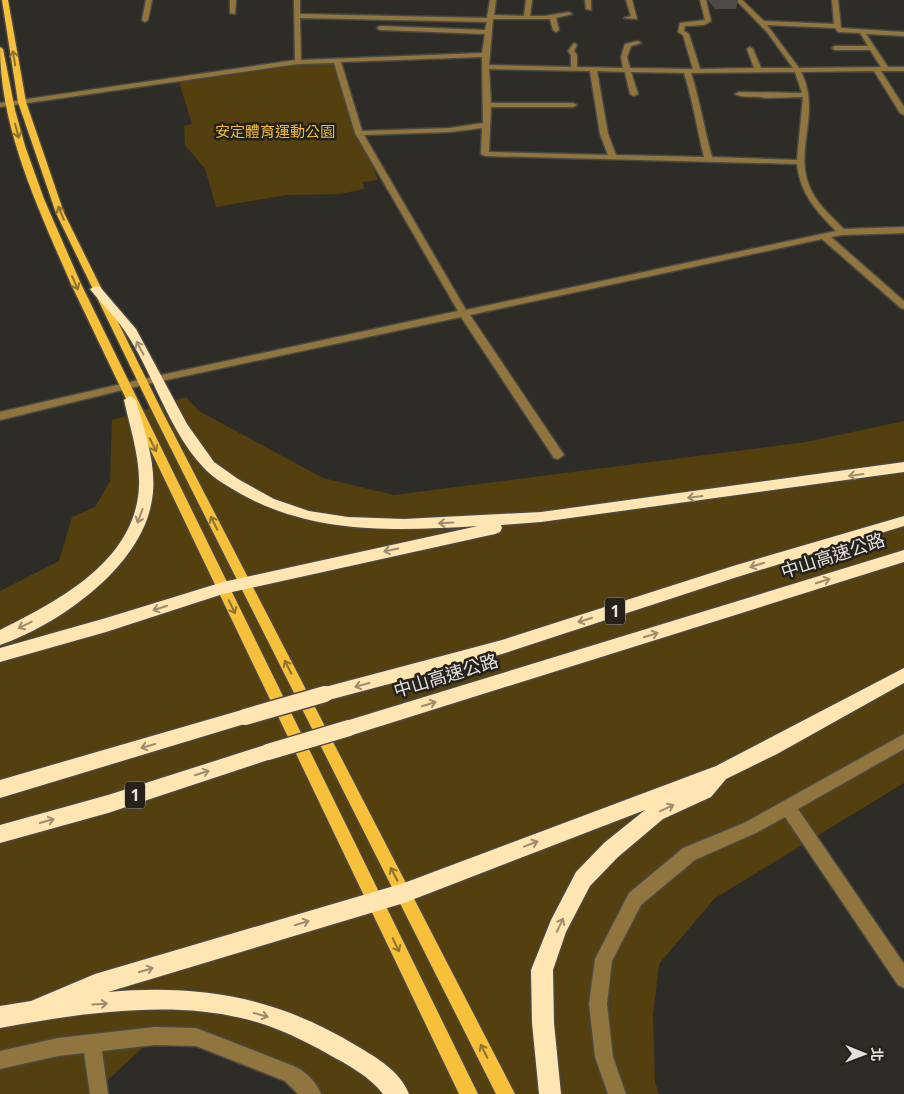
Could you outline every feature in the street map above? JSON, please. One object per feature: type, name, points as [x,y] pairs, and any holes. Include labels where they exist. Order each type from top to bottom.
[{"type":"highway","points":[[150,381],[209,465],[233,483],[268,503],[308,516],[348,522],[404,525],[541,517],[904,467]]},
{"type":"highway","points":[[0,638],[58,608],[87,588],[114,559],[133,534],[142,512],[146,488],[141,446],[127,394]]},
{"type":"highway","points":[[0,655],[106,625],[223,588],[541,517]]},
{"type":"highway","name":"中山高速公路","points":[[0,789],[325,694],[502,647],[733,572],[904,521]]},
{"type":"highway","name":"中山高速公路","points":[[0,834],[108,804],[268,752],[904,556]]},
{"type":"highway","points":[[35,1010],[95,985],[404,893],[722,772],[771,748],[904,675]]},
{"type":"highway","points":[[550,1094],[547,1086],[542,1023],[542,970],[558,927],[583,880],[611,850],[656,813],[704,791],[722,772]]},
{"type":"highway","points":[[0,1017],[35,1010],[160,1001],[224,1004],[274,1018],[326,1040],[382,1075],[398,1094]]},
{"type":"main road","points":[[5,0],[22,102],[60,213],[96,289],[150,381],[245,583],[506,1094]]},
{"type":"main road","points":[[0,50],[5,105],[45,215],[127,394],[469,1094]]},
{"type":"street","points":[[145,20],[149,0]]},
{"type":"street","points":[[233,0],[233,13]]},
{"type":"street","points":[[297,0],[298,62]]},
{"type":"street","points":[[493,0],[485,55],[487,105],[485,154],[800,162]]},
{"type":"street","points":[[527,18],[529,0]]},
{"type":"street","points":[[588,0],[589,9]]},
{"type":"street","points":[[627,18],[635,18],[629,0]]},
{"type":"street","points":[[697,71],[686,34],[680,32],[682,24],[704,23],[708,20],[703,0]]},
{"type":"street","points":[[739,0],[761,23],[797,70],[806,95],[800,162],[802,180],[815,205],[842,232]]},
{"type":"street","points":[[835,0],[838,30],[904,34]]},
{"type":"street","points":[[297,16],[527,18],[569,14]]},
{"type":"street","points":[[553,17],[556,30]]},
{"type":"street","points":[[761,23],[838,26]]},
{"type":"street","points":[[380,28],[489,32]]},
{"type":"street","points":[[862,32],[886,69]]},
{"type":"street","points":[[634,94],[624,57],[628,44],[638,43]]},
{"type":"street","points":[[574,45],[571,51],[574,55],[574,69]]},
{"type":"street","points":[[836,48],[872,48]]},
{"type":"street","points":[[750,49],[758,70]]},
{"type":"street","points":[[5,105],[298,62],[485,55]]},
{"type":"street","points":[[337,60],[359,133],[464,314],[558,455]]},
{"type":"street","points":[[485,68],[687,71],[904,70]]},
{"type":"street","points":[[593,69],[604,134],[612,157]]},
{"type":"street","points":[[876,69],[904,113]]},
{"type":"street","points":[[687,71],[697,102],[697,115],[708,159]]},
{"type":"street","points":[[739,94],[761,94],[765,96],[806,95]]},
{"type":"street","points":[[487,105],[573,105]]},
{"type":"street","points":[[359,133],[450,130],[486,125]]},
{"type":"street","points":[[0,416],[127,394],[150,381],[842,232],[904,230]]},
{"type":"street","points":[[824,236],[904,306]]},
{"type":"street","points":[[617,1094],[604,1057],[598,1004],[604,959],[635,899],[689,854],[750,828],[904,741]]},
{"type":"street","points":[[787,806],[904,979]]},
{"type":"street","points":[[0,1060],[58,1047],[155,1036],[196,1037],[291,1074],[312,1094]]},
{"type":"street","points":[[92,1044],[99,1094]]},
{"type":"green space","name":"安定體育運動公園","points":[[333,62],[378,180],[363,182],[364,189],[340,194],[287,195],[216,207],[205,169],[185,145],[184,126],[192,124],[179,82],[298,63]]},
{"type":"green space","points":[[186,397],[199,411],[323,478],[394,495],[806,442],[904,421],[904,783],[715,898],[659,964],[653,1016],[655,1082],[659,1094],[312,1094],[196,1037],[155,1036],[93,1094],[0,1094],[0,591],[59,561],[72,517],[95,507],[110,481],[112,420]]}]
